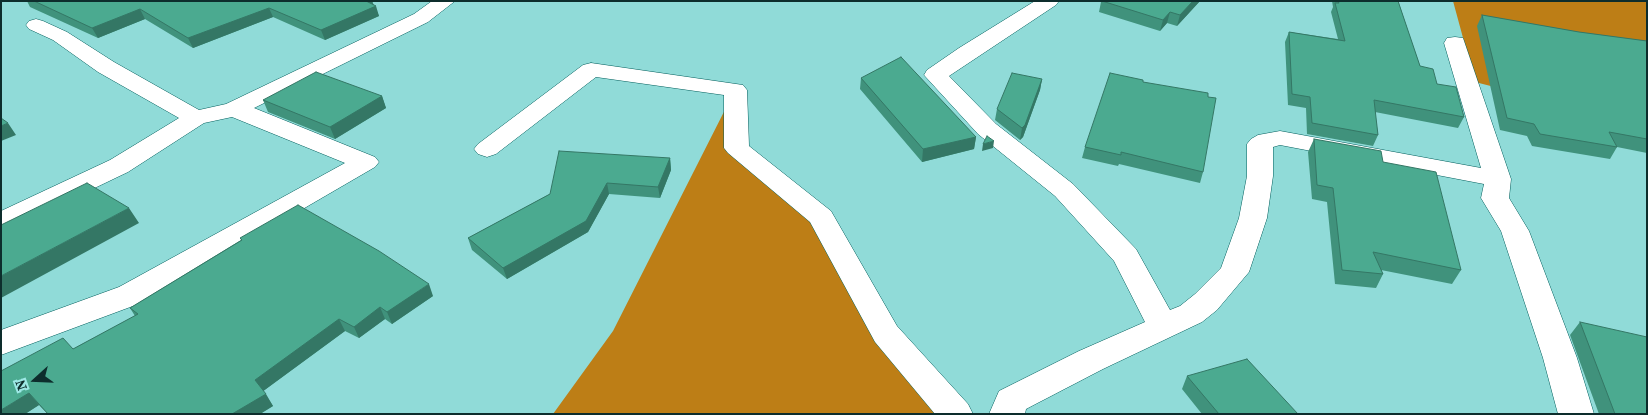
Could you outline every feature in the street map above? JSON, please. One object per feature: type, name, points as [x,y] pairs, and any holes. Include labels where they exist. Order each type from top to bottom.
[{"type":"street","points":[[1,222],[119,166],[196,118],[234,109],[421,18],[445,1]]},
{"type":"street","points":[[1049,1],[966,53],[935,75],[987,129],[1064,190],[1126,256],[1163,326]]},
{"type":"street","points":[[36,25],[60,36],[106,67],[196,118]]},
{"type":"street","points":[[1455,43],[1498,179],[1495,198],[1515,231],[1560,358],[1576,414]]},
{"type":"street","points":[[487,149],[591,70],[735,90],[737,148],[821,217],[886,334],[956,414]]},
{"type":"street","points":[[1,343],[130,296],[366,162],[234,109]]},
{"type":"street","points":[[1007,414],[1011,400],[1191,314],[1206,302],[1234,272],[1253,218],[1260,176],[1260,144],[1267,140],[1280,138],[1498,179]]},
{"type":"shaded area","points":[[1453,1],[1647,1],[1647,126],[1475,82]]},
{"type":"shaded area","points":[[735,90],[737,148],[821,217],[956,414],[553,414],[613,331]]},
{"type":"building","points":[[34,1],[366,1],[376,6],[321,30],[269,8],[188,38],[140,9],[92,28]]},
{"type":"building","points":[[1102,1],[1193,1],[1180,15],[1170,12],[1163,20]]},
{"type":"building","points":[[1338,1],[1398,1],[1420,66],[1433,69],[1437,84],[1456,87],[1464,117],[1374,100],[1378,135],[1312,123],[1310,97],[1292,94],[1289,32],[1345,41],[1335,3],[1339,3]]},
{"type":"building","points":[[1482,15],[1579,32],[1647,41],[1647,139],[1609,132],[1617,147],[1540,134],[1534,124],[1507,118]]},
{"type":"building","points":[[901,57],[976,137],[923,149],[861,78]]},
{"type":"building","points":[[316,72],[382,96],[330,127],[263,100]]},
{"type":"building","points":[[1012,73],[1042,79],[1025,125],[1022,128],[997,109]]},
{"type":"building","points":[[1110,73],[1143,80],[1143,82],[1208,93],[1208,97],[1216,98],[1203,172],[1121,152],[1121,155],[1085,147]]},
{"type":"building","points":[[1,118],[8,123],[1,126]]},
{"type":"building","points":[[987,136],[994,141],[983,144]]},
{"type":"building","points":[[1314,139],[1381,151],[1383,162],[1436,172],[1461,270],[1373,252],[1383,274],[1342,270],[1333,188],[1317,185]]},
{"type":"building","points":[[559,151],[670,158],[658,187],[607,183],[586,221],[503,268],[468,238],[550,194]]},
{"type":"building","points":[[87,183],[129,208],[1,276],[1,225]]},
{"type":"building","points":[[298,205],[379,251],[429,284],[387,312],[380,307],[354,327],[339,319],[255,380],[266,394],[232,414],[48,414],[29,393],[1,410],[1,371],[63,338],[73,349],[138,314],[130,308],[242,240],[240,238]]},
{"type":"building","points":[[1580,322],[1647,337],[1647,414],[1615,414]]},
{"type":"building","points":[[1247,359],[1298,414],[1219,414],[1187,376]]}]
